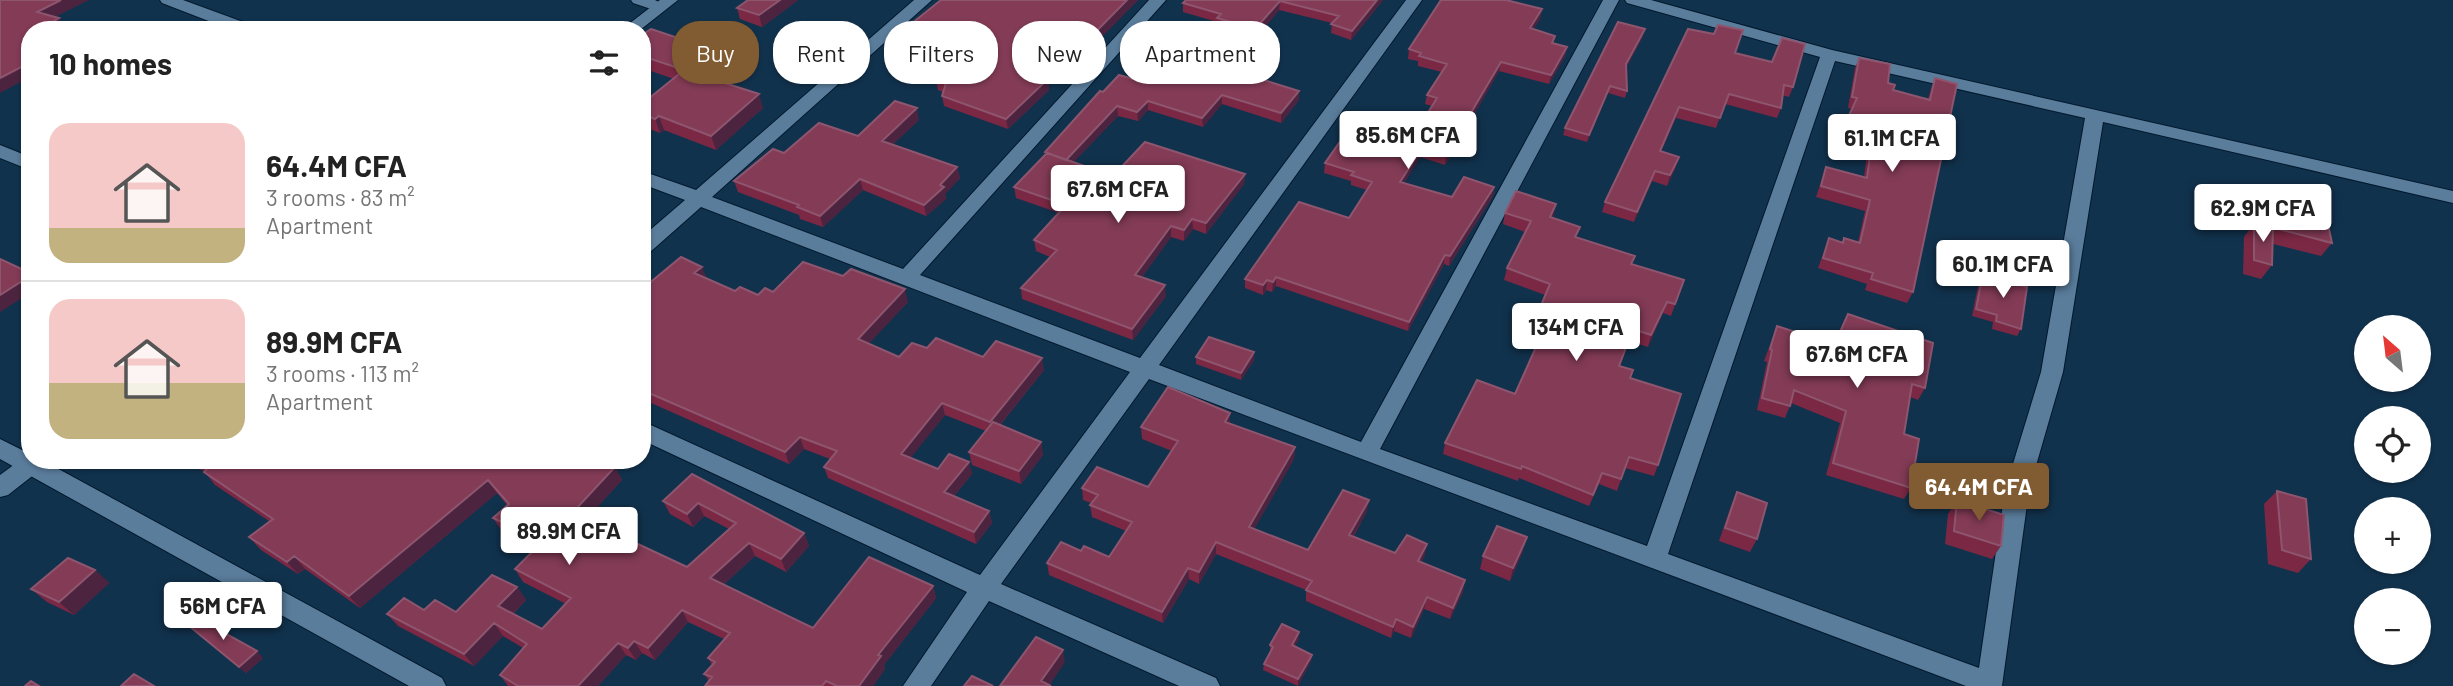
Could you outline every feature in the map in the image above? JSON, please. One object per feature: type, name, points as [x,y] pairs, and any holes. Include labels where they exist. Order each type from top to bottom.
[{"type":"street","points":[[168,0],[224,21]]},
{"type":"street","points":[[639,0],[665,3]]},
{"type":"street","points":[[651,240],[924,0]]},
{"type":"street","points":[[907,277],[1158,0]]},
{"type":"street","points":[[916,686],[1145,366],[1414,0]]},
{"type":"street","points":[[1366,453],[1611,0]]},
{"type":"street","points":[[1633,0],[1829,54],[2453,197]]},
{"type":"street","points":[[641,21],[665,3]]},
{"type":"street","points":[[1655,558],[1829,54]]},
{"type":"street","points":[[651,180],[1145,366],[1366,453],[1655,558],[1989,685],[2017,490],[2052,372],[2095,114]]},
{"type":"street","points":[[0,150],[21,160]]},
{"type":"street","points":[[651,434],[984,588],[1207,686]]},
{"type":"street","points":[[0,448],[21,457]]},
{"type":"street","points":[[0,488],[26,469]]},
{"type":"street","points":[[45,469],[433,686]]},
{"type":"building","points":[[0,0],[61,0],[37,12],[59,18],[54,21],[21,21],[21,67],[0,78]]},
{"type":"building","points":[[748,0],[780,0],[759,15],[737,8]]},
{"type":"building","points":[[941,0],[1127,0],[1106,21],[1012,21],[1012,84],[1043,84],[1006,119],[942,96],[946,84],[998,84],[998,21],[915,21]]},
{"type":"building","points":[[1186,0],[1377,0],[1352,31],[1331,24],[1339,16],[1280,1],[1262,21],[1227,21],[1217,18],[1221,14],[1183,3]]},
{"type":"building","points":[[1441,0],[1506,0],[1542,9],[1530,28],[1555,36],[1552,43],[1567,47],[1551,75],[1501,62],[1446,155],[1422,148],[1400,182],[1452,197],[1464,177],[1494,187],[1450,256],[1445,255],[1409,322],[1276,277],[1273,282],[1267,280],[1263,285],[1245,279],[1299,202],[1349,218],[1372,182],[1351,175],[1354,172],[1325,163],[1358,116],[1416,132],[1437,98],[1427,95],[1447,64],[1419,56],[1421,53],[1409,49]]},
{"type":"building","points":[[1618,22],[1645,29],[1626,64],[1627,91],[1610,86],[1589,135],[1565,128]]},
{"type":"building","points":[[1718,25],[1743,30],[1735,53],[1772,62],[1782,38],[1805,44],[1793,87],[1784,85],[1781,108],[1729,94],[1720,118],[1679,107],[1660,151],[1679,157],[1670,175],[1655,171],[1637,212],[1605,202],[1688,29],[1714,34]]},
{"type":"building","points":[[651,29],[672,36],[672,66],[651,59]]},
{"type":"building","points":[[1859,58],[1890,64],[1888,83],[1895,85],[1893,90],[1930,100],[1935,78],[1957,84],[1913,292],[1871,279],[1873,273],[1823,258],[1829,238],[1843,243],[1844,238],[1860,243],[1870,200],[1821,186],[1826,167],[1867,178],[1872,142],[1841,133],[1857,98],[1852,97]]},
{"type":"building","points":[[1119,75],[1120,84],[1277,84],[1299,91],[1281,113],[1222,95],[1202,118],[1148,101],[1137,112],[1117,106],[1066,160],[1045,152],[1100,91],[1103,92]]},
{"type":"building","points":[[672,80],[672,84],[728,84],[759,94],[711,136],[659,116],[655,119],[651,117],[651,97]]},
{"type":"building","points":[[895,101],[917,108],[882,141],[957,167],[940,185],[944,187],[924,205],[860,179],[820,216],[797,207],[799,205],[734,181],[773,149],[784,153],[819,123],[858,136]]},
{"type":"building","points":[[1145,142],[1245,174],[1206,223],[1192,219],[1184,230],[1171,226],[1135,275],[1165,285],[1132,329],[1021,288],[1057,250],[1034,240],[1066,205],[1014,187],[1047,153],[1113,176]]},
{"type":"building","points":[[2270,188],[2323,201],[2332,243],[2271,227]]},
{"type":"building","points":[[1516,191],[1556,204],[1550,217],[1580,227],[1575,237],[1635,256],[1631,264],[1684,280],[1675,304],[1667,302],[1651,335],[1633,329],[1619,366],[1633,370],[1630,378],[1681,394],[1658,465],[1629,457],[1621,479],[1602,473],[1593,495],[1522,466],[1521,469],[1445,443],[1477,380],[1515,394],[1540,338],[1529,334],[1550,284],[1507,268],[1531,221],[1505,213]]},
{"type":"building","points":[[2254,223],[2273,228],[2272,265],[2254,260]]},
{"type":"building","points":[[681,257],[702,267],[694,273],[735,291],[740,287],[758,295],[765,288],[773,292],[803,262],[843,276],[851,269],[905,289],[858,339],[899,357],[912,343],[927,348],[936,338],[983,357],[996,341],[1042,358],[990,422],[942,403],[901,454],[938,469],[949,454],[969,462],[944,492],[989,511],[974,532],[824,467],[837,451],[800,437],[785,452],[651,394],[651,282]]},
{"type":"building","points":[[0,259],[21,269],[21,282],[0,295]]},
{"type":"building","points":[[1983,273],[2027,287],[2021,329],[1996,321],[1997,315],[1976,309]]},
{"type":"building","points":[[1848,314],[1933,343],[1925,388],[1912,384],[1904,434],[1919,439],[1911,488],[1833,463],[1846,411],[1794,390],[1790,406],[1762,398],[1772,350],[1770,349],[1777,326],[1816,339],[1817,335],[1836,341]]},
{"type":"building","points":[[1209,337],[1254,352],[1241,373],[1196,357]]},
{"type":"building","points":[[1168,387],[1230,413],[1225,422],[1295,447],[1249,527],[1308,550],[1343,490],[1369,500],[1349,535],[1395,553],[1407,535],[1427,544],[1418,561],[1465,580],[1453,608],[1427,597],[1413,627],[1396,619],[1393,627],[1306,590],[1312,581],[1216,542],[1199,572],[1188,568],[1162,612],[1047,563],[1061,542],[1081,551],[1084,546],[1109,557],[1132,522],[1090,505],[1098,495],[1082,488],[1097,467],[1148,487],[1178,441],[1141,427]]},
{"type":"building","points":[[993,422],[1041,442],[1019,471],[969,452]]},
{"type":"building","points":[[207,469],[613,469],[575,510],[581,513],[578,516],[687,567],[736,523],[698,503],[687,514],[663,501],[692,474],[804,533],[781,559],[749,543],[710,578],[813,628],[869,557],[933,586],[878,655],[881,656],[859,686],[837,686],[826,681],[822,686],[705,686],[712,677],[704,674],[715,662],[708,658],[730,633],[682,610],[648,648],[634,641],[628,648],[618,643],[578,686],[518,686],[500,675],[527,644],[494,623],[464,654],[387,614],[404,598],[424,610],[435,600],[456,612],[492,575],[517,587],[498,606],[542,629],[571,598],[515,569],[543,541],[493,518],[509,504],[488,480],[349,596],[294,556],[287,562],[249,537],[273,519],[204,472]]},
{"type":"building","points":[[2277,491],[2306,499],[2311,559],[2282,550]]},
{"type":"building","points":[[1737,492],[1767,503],[1757,539],[1725,528]]},
{"type":"building","points":[[1957,500],[2004,515],[2001,546],[1954,531]]},
{"type":"building","points":[[1497,526],[1527,537],[1513,568],[1483,556]]},
{"type":"building","points":[[68,558],[95,570],[59,602],[31,589]]},
{"type":"building","points":[[194,616],[257,651],[239,667],[188,625]]},
{"type":"building","points":[[1282,624],[1299,632],[1292,645],[1312,655],[1298,679],[1264,664],[1273,647],[1270,645]]},
{"type":"building","points":[[1036,637],[1063,650],[1041,681],[1051,686],[1000,686]]},
{"type":"building","points":[[134,674],[154,686],[121,686]]},
{"type":"building","points":[[972,676],[993,686],[964,686]]},
{"type":"building","points":[[31,681],[39,686],[25,686]]}]
